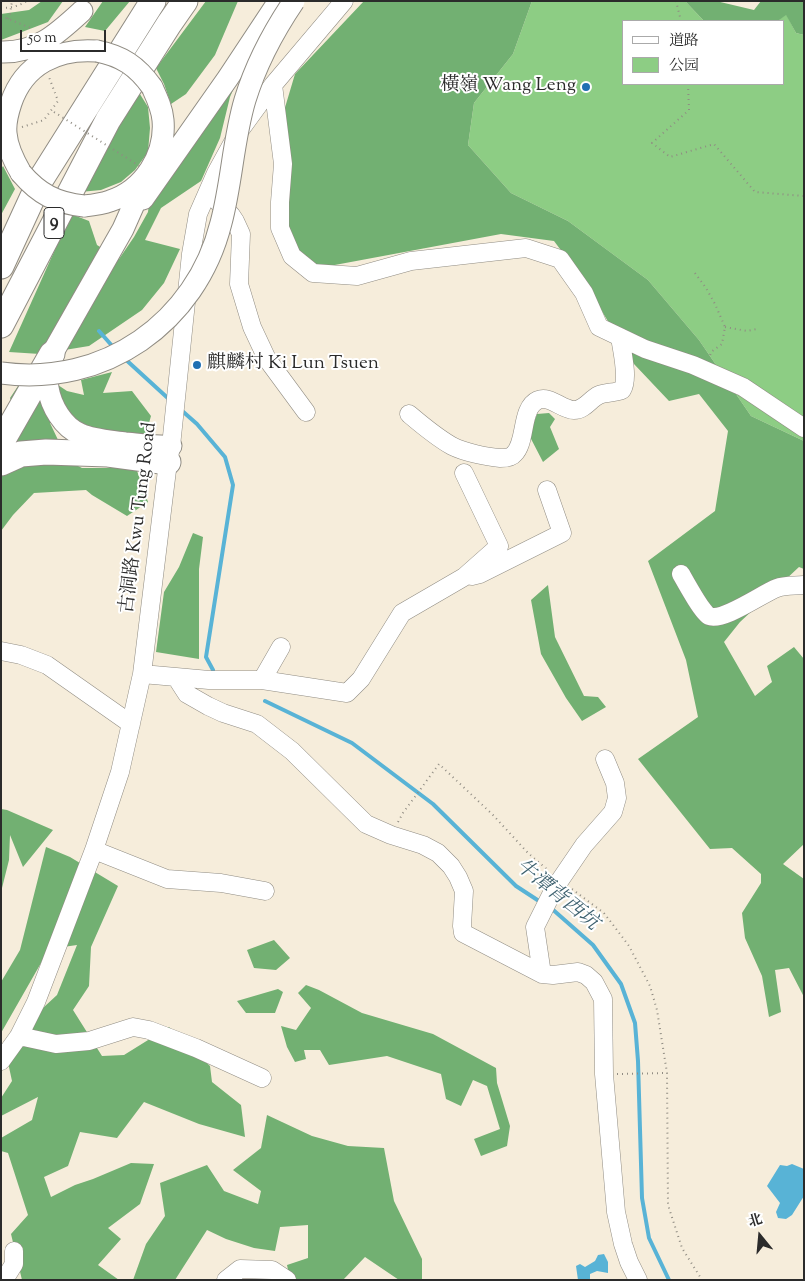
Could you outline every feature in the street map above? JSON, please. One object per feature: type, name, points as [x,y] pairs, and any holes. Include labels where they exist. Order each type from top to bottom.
[{"type":"highway","name":"9","points":[[1,266],[41,179],[153,1]]},
{"type":"highway","name":"9","points":[[1,325],[108,120],[185,1]]},
{"type":"highway","points":[[1,443],[52,354]]},
{"type":"highway","points":[[1,463],[21,454],[46,452],[170,454]]},
{"type":"main road","points":[[123,229],[147,168],[265,1]]},
{"type":"main road","points":[[170,454],[160,446],[106,441],[80,434],[67,425],[57,414],[47,388],[52,354],[123,229],[279,1]]},
{"type":"main road","points":[[1,373],[15,375],[52,374],[75,370],[104,361],[139,343],[173,313],[187,296],[208,262],[222,222],[240,120],[251,81],[268,43],[294,1]]},
{"type":"main road","points":[[47,63],[86,6]]},
{"type":"main road","points":[[1,52],[20,51],[43,43],[55,36],[86,6]]},
{"type":"main road","points":[[97,50],[128,63],[144,76],[152,87],[161,108],[163,120],[161,146],[136,187],[118,198],[98,204],[72,205],[48,197],[21,173],[4,146],[5,104],[13,97],[19,85],[28,74],[47,63],[61,53],[97,50]]},
{"type":"main road","points":[[1,57],[24,63],[47,63]]},
{"type":"street","name":"古洞路 Kwu Tung Road","points":[[1,1061],[19,1036],[36,1002],[94,850],[120,772],[142,674],[150,620],[191,254],[198,214],[216,173],[238,133],[273,85],[344,1]]},
{"type":"street","points":[[273,85],[283,164],[280,228],[292,256],[313,273],[357,276],[411,261],[526,248],[560,259],[584,293],[599,327],[645,349],[693,365],[743,387],[804,428]]},
{"type":"street","points":[[207,193],[231,214],[241,234],[239,284],[252,326],[267,359],[306,412]]},
{"type":"street","points":[[408,414],[452,446],[487,457],[505,458],[512,456],[519,446],[530,407],[538,400],[550,401],[567,410],[578,410],[599,395],[622,390],[625,378],[620,337]]},
{"type":"street","points":[[142,674],[209,680],[262,680],[347,693],[361,679],[402,613],[464,577],[499,546],[464,473]]},
{"type":"street","points":[[464,577],[480,574],[562,533],[547,490]]},
{"type":"street","points":[[681,574],[706,614],[714,617],[721,616],[754,601],[775,588],[804,585]]},
{"type":"street","points":[[262,680],[280,647]]},
{"type":"street","points":[[1,651],[21,655],[47,665],[131,724]]},
{"type":"street","points":[[176,677],[187,694],[223,713],[257,724],[292,751],[366,824],[391,835],[423,845],[438,853],[451,866],[464,891],[462,926],[464,933],[542,974],[553,975],[578,972],[586,974],[594,982],[603,1000],[604,1074],[616,1212],[623,1244],[638,1280]]},
{"type":"street","points":[[542,974],[535,927],[557,885],[584,845],[613,812],[617,798],[615,783],[605,759]]},
{"type":"street","points":[[94,850],[166,879],[221,882],[265,891]]},
{"type":"street","points":[[19,1036],[56,1044],[89,1041],[133,1027],[149,1030],[196,1048],[262,1078]]},
{"type":"street","points":[[4,1280],[14,1264],[14,1251]]},
{"type":"street","points":[[226,1280],[240,1269],[272,1270],[287,1280]]},
{"type":"path","points":[[8,19],[12,1]]},
{"type":"path","points":[[1,8],[12,7],[27,1]]},
{"type":"path","points":[[676,1],[682,20]]},
{"type":"path","points":[[1,16],[33,29],[35,36]]},
{"type":"path","points":[[22,127],[44,120],[53,111],[58,101],[47,63]]},
{"type":"path","points":[[688,85],[689,110],[652,143],[670,157],[714,144],[755,192],[804,196]]},
{"type":"path","points":[[53,111],[147,168]]},
{"type":"path","points":[[695,273],[711,296],[725,327],[722,344],[711,352],[706,371]]},
{"type":"path","points":[[725,327],[747,330],[757,329]]},
{"type":"path","points":[[403,812],[439,764],[493,815],[557,885],[604,913],[629,946],[650,986],[657,1010],[667,1073],[668,1205],[682,1248],[702,1280]]},
{"type":"path","points":[[613,1074],[667,1073]]},
{"type":"green space","points":[[42,1],[63,1],[48,22],[1,40],[1,14],[29,10]]},
{"type":"green space","points":[[103,1],[130,1],[105,31],[85,27]]},
{"type":"green space","points":[[206,1],[238,1],[215,55],[186,94],[171,104],[156,68]]},
{"type":"green space","points":[[364,1],[532,1],[513,54],[474,103],[468,145],[511,193],[568,221],[648,280],[699,340],[751,416],[804,441],[804,569],[799,567],[740,622],[724,642],[755,696],[772,682],[767,666],[794,647],[804,659],[804,844],[783,864],[804,879],[804,997],[789,968],[775,970],[781,1012],[769,1017],[762,976],[745,938],[742,913],[761,883],[761,874],[732,848],[710,849],[638,759],[698,717],[686,660],[648,561],[715,511],[728,431],[699,394],[669,401],[634,364],[581,277],[554,241],[501,234],[324,267],[295,261],[278,201],[278,131],[295,74]]},
{"type":"green space","points":[[532,1],[685,1],[703,20],[622,20],[622,85],[785,85],[785,20],[779,20],[786,14],[796,33],[804,35],[804,441],[751,416],[699,340],[648,280],[568,221],[511,193],[468,145],[474,103],[513,54]]},
{"type":"green space","points":[[685,1],[716,1],[754,10],[761,1],[804,1],[804,35],[796,33],[786,15],[779,20],[703,20]]},
{"type":"green space","points":[[242,69],[230,97],[220,138],[201,181],[161,208],[145,240],[180,249],[164,283],[142,310],[89,346],[40,354],[9,352],[71,214],[89,221],[97,245],[119,259],[148,212],[151,185],[196,129],[219,71]]},
{"type":"green space","points":[[138,91],[148,107],[150,128],[148,152],[135,170],[121,182],[101,190],[80,192]]},
{"type":"green space","points":[[3,166],[15,189],[1,215],[1,169]]},
{"type":"green space","points":[[112,372],[103,393],[132,391],[151,416],[145,437],[50,423],[68,461],[82,468],[136,468],[148,502],[127,516],[86,490],[34,493],[1,531],[1,424],[21,428],[10,398],[20,383],[55,383],[67,391],[84,395],[81,380]]},
{"type":"green space","points":[[549,413],[555,419],[550,427],[559,449],[543,462],[529,435],[537,414]]},
{"type":"green space","points":[[193,533],[203,537],[199,569],[199,659],[156,652],[164,592],[179,567]]},
{"type":"green space","points":[[548,585],[555,637],[584,696],[598,697],[606,707],[582,721],[566,698],[541,654],[531,600]]},
{"type":"green space","points":[[1,809],[53,830],[23,867],[10,835],[9,860],[1,892]]},
{"type":"green space","points":[[46,847],[70,857],[118,886],[91,947],[89,986],[73,1010],[102,1056],[124,1055],[169,1027],[210,1066],[212,1082],[241,1105],[245,1137],[199,1124],[144,1102],[117,1138],[80,1132],[68,1166],[44,1177],[51,1197],[75,1185],[131,1163],[154,1164],[140,1204],[108,1228],[121,1239],[98,1265],[119,1280],[22,1280],[11,1234],[28,1215],[8,1153],[1,1151],[1,1138],[32,1120],[38,1097],[1,1116],[1,1098],[12,1081],[4,1044],[57,995],[77,945],[49,949],[1,1033],[1,982],[20,950]]},
{"type":"green space","points":[[274,940],[290,958],[276,970],[254,968],[247,950]]},
{"type":"green space","points":[[306,985],[362,1013],[433,1034],[496,1068],[497,1083],[510,1126],[507,1146],[481,1156],[474,1139],[500,1129],[487,1086],[473,1080],[461,1106],[446,1099],[441,1074],[387,1056],[329,1065],[320,1050],[304,1050],[306,1059],[295,1062],[287,1047],[281,1026],[296,1030],[311,1008],[298,993]]},
{"type":"green space","points":[[278,989],[283,992],[275,1013],[246,1013],[237,1001]]},
{"type":"green space","points":[[267,1115],[312,1136],[348,1146],[384,1148],[394,1201],[422,1259],[422,1280],[399,1280],[365,1257],[343,1280],[290,1280],[287,1265],[308,1258],[308,1225],[280,1227],[275,1251],[254,1248],[226,1239],[207,1230],[175,1280],[133,1280],[146,1244],[165,1216],[160,1183],[207,1165],[224,1191],[258,1204],[261,1191],[233,1170],[261,1148]]},
{"type":"water","points":[[792,1164],[804,1169],[804,1196],[792,1215],[786,1219],[778,1218],[776,1212],[780,1203],[767,1186],[780,1165],[787,1166]]},
{"type":"water","points":[[604,1254],[608,1262],[608,1273],[597,1271],[590,1274],[590,1280],[578,1280],[576,1266],[580,1264],[585,1267],[595,1261],[598,1255]]},
{"type":"waterway","points":[[99,331],[114,348]]},
{"type":"waterway","points":[[124,358],[171,401]]},
{"type":"waterway","points":[[180,409],[197,424],[225,457],[233,485],[206,657],[213,670]]},
{"type":"waterway","name":"牛潭背西坑","points":[[265,701],[352,743],[433,804],[516,886],[542,903]]},
{"type":"waterway","name":"牛潭背西坑","points":[[551,908],[593,945],[621,984],[635,1023],[642,1198],[649,1238],[669,1280]]},
{"type":"place","name":"橫嶺 Wang Leng","points":[[586,87]]},
{"type":"place","name":"麒麟村 Ki Lun Tsuen","points":[[197,365]]}]
